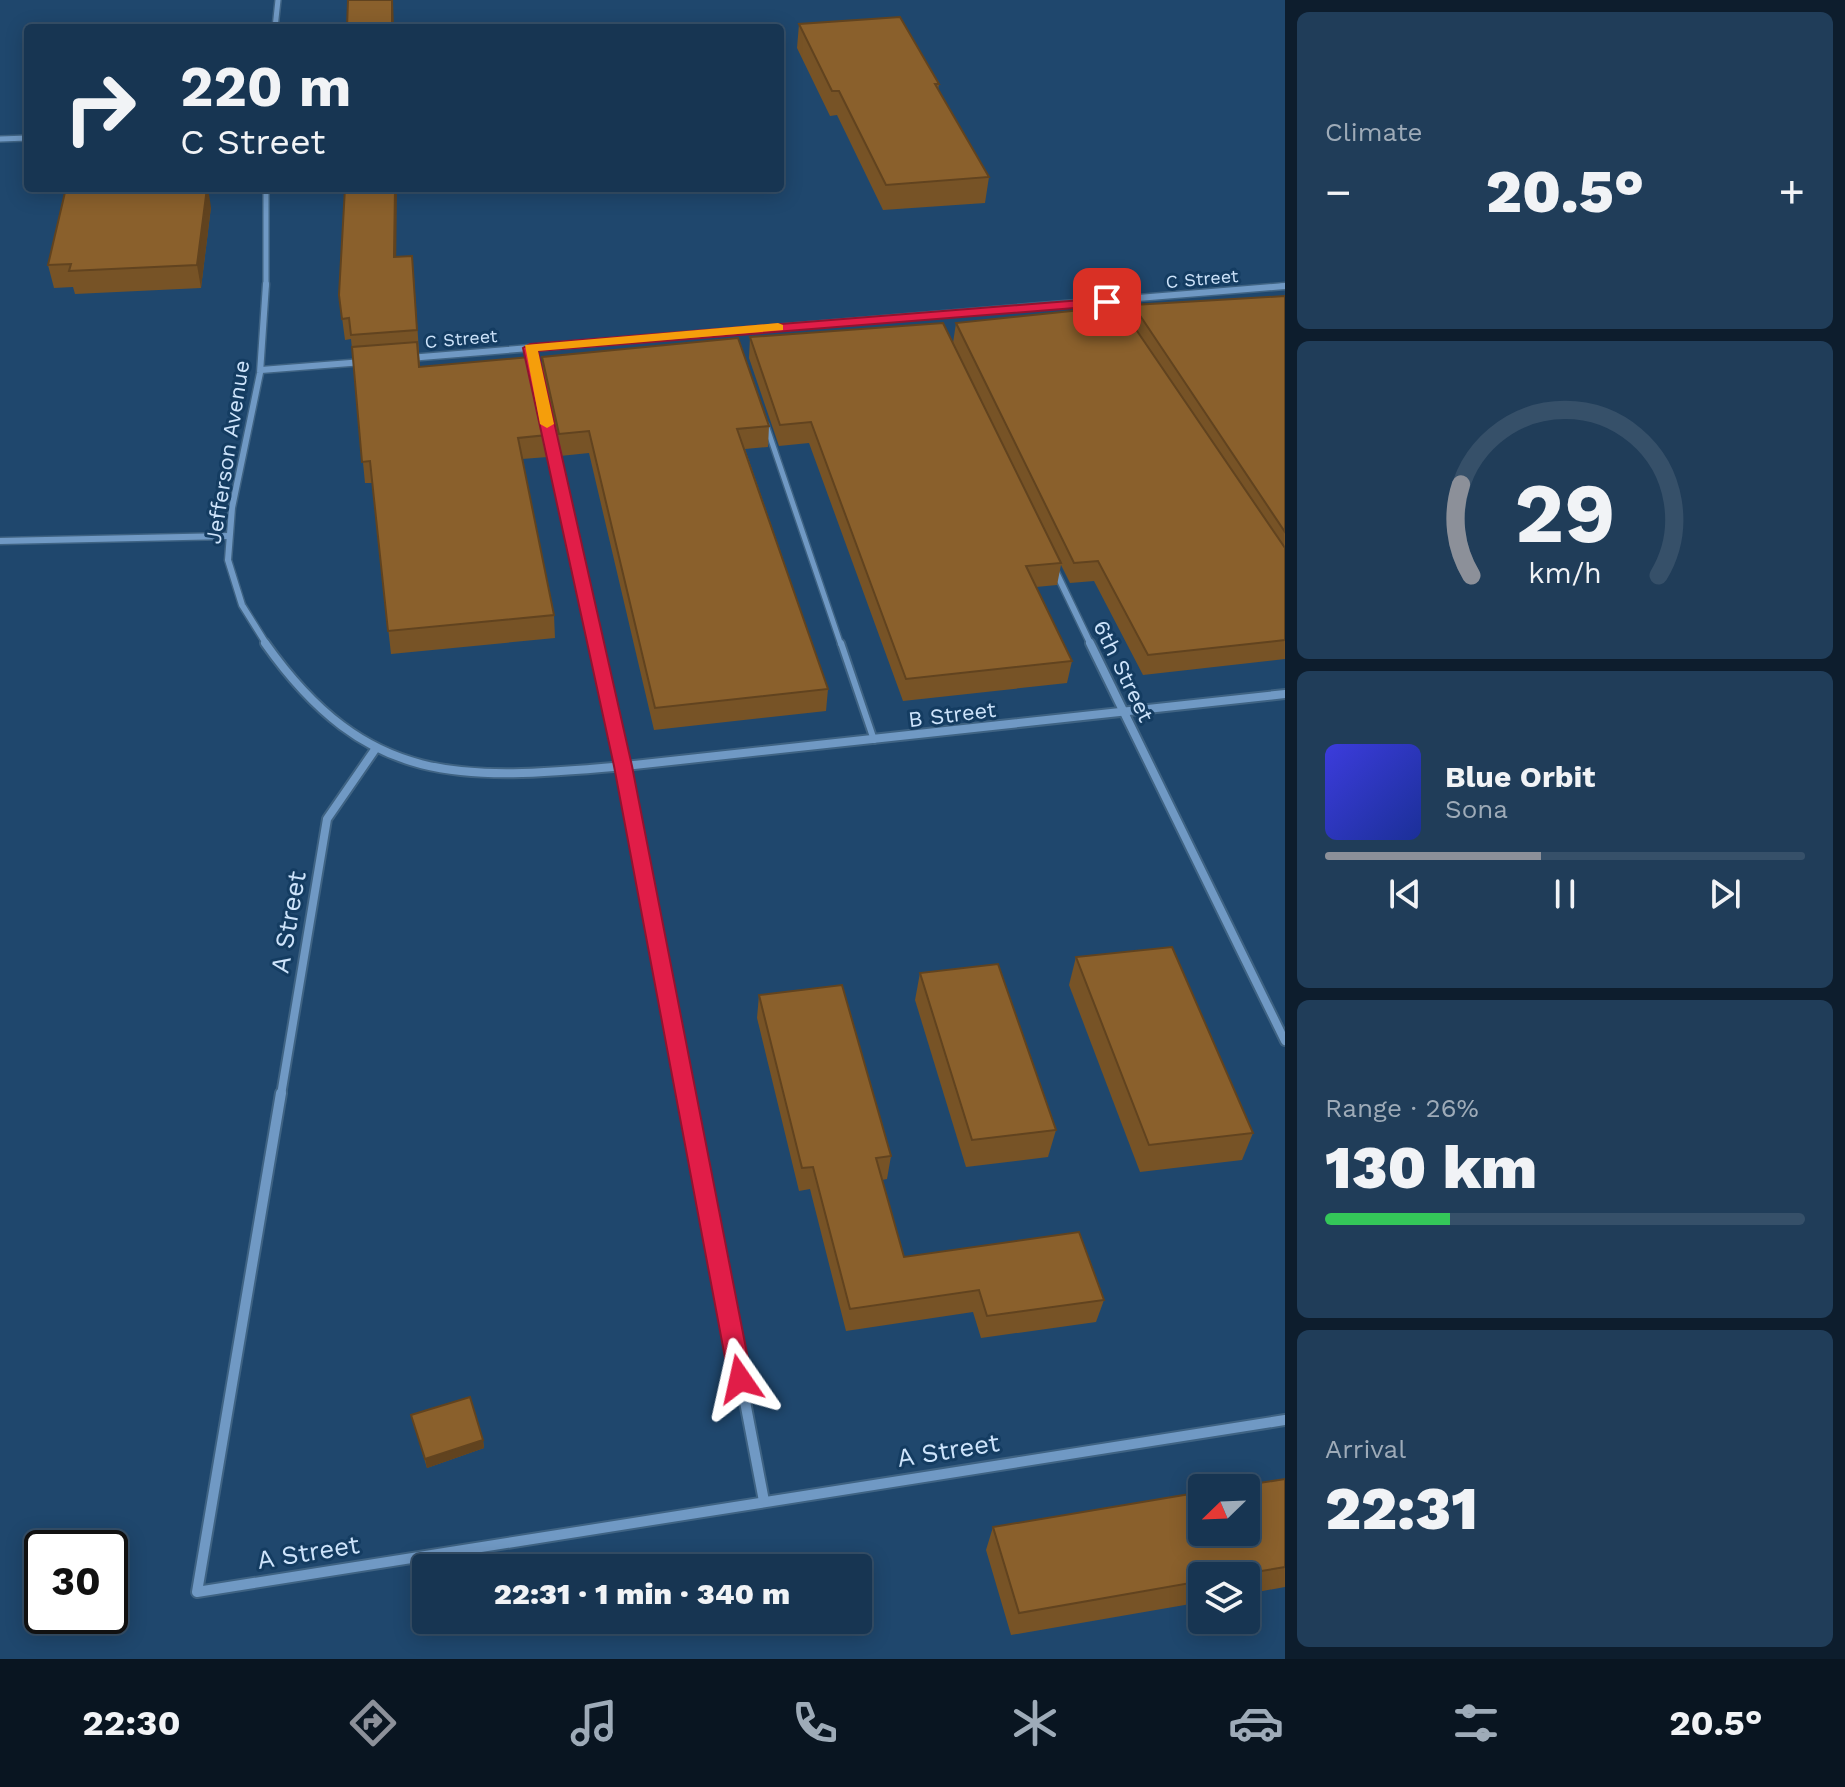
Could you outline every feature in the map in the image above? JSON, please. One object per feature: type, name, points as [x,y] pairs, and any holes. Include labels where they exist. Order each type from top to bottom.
[{"type":"street","points":[[275,24],[278,0]]},
{"type":"street","points":[[0,139],[24,138]]},
{"type":"street","name":"Jefferson Avenue","points":[[266,192],[261,370],[229,536],[229,575],[253,625],[324,710],[376,748],[397,759],[448,770],[523,772],[623,766]]},
{"type":"street","name":"C Street","points":[[403,358],[1285,286]]},
{"type":"street","points":[[933,315],[939,329]]},
{"type":"street","points":[[530,348],[623,766],[764,1501]]},
{"type":"street","points":[[261,370],[372,361]]},
{"type":"street","points":[[0,541],[229,536]]},
{"type":"street","name":"6th Street","points":[[1048,555],[1285,1041]]},
{"type":"street","name":"B Street","points":[[623,766],[875,742],[1285,694]]},
{"type":"street","name":"A Street","points":[[376,748],[327,819],[197,1592],[1285,1420]]},
{"type":"lane","points":[[1107,302],[1116,315]]},
{"type":"lane","points":[[734,331],[739,346]]},
{"type":"lane","points":[[764,419],[875,742]]},
{"type":"building","points":[[348,0],[392,0],[392,24],[347,24]]},
{"type":"building","points":[[900,17],[989,177],[886,185],[839,91],[832,91],[799,24]]},
{"type":"building","points":[[65,192],[206,192],[197,265],[69,271],[71,264],[48,265]]},
{"type":"building","points":[[345,192],[395,192],[394,257],[412,256],[417,330],[351,335],[349,318],[342,319],[339,295]]},
{"type":"building","points":[[1285,296],[1285,532],[1133,305]]},
{"type":"building","points":[[1120,306],[1285,548],[1285,640],[1148,655],[1098,561],[1074,563],[956,323]]},
{"type":"building","points":[[943,323],[1061,563],[1026,566],[1072,661],[906,679],[811,422],[780,425],[750,337]]},
{"type":"building","points":[[738,338],[769,426],[737,429],[828,689],[655,708],[589,431],[559,434],[542,357]]},
{"type":"building","points":[[417,342],[419,367],[530,357],[547,435],[518,438],[554,615],[388,631],[370,461],[362,462],[352,347]]},
{"type":"building","points":[[1172,947],[1253,1133],[1149,1145],[1076,957]]},
{"type":"building","points":[[998,964],[1056,1130],[972,1140],[920,973]]},
{"type":"building","points":[[842,985],[891,1156],[876,1158],[904,1257],[1079,1232],[1104,1300],[987,1316],[979,1290],[850,1309],[813,1167],[802,1168],[759,995]]},
{"type":"building","points":[[470,1397],[483,1440],[425,1459],[411,1415]]},
{"type":"building","points":[[1285,1479],[1285,1567],[1260,1571],[1260,1562],[1188,1562],[1188,1583],[1019,1613],[993,1527],[1188,1494],[1188,1546],[1260,1546],[1260,1483]]},
{"type":"slow traffic","points":[[547,424],[530,348],[778,327]]},
{"type":"route","points":[[740,1379],[623,766],[530,348],[1107,302]]}]
